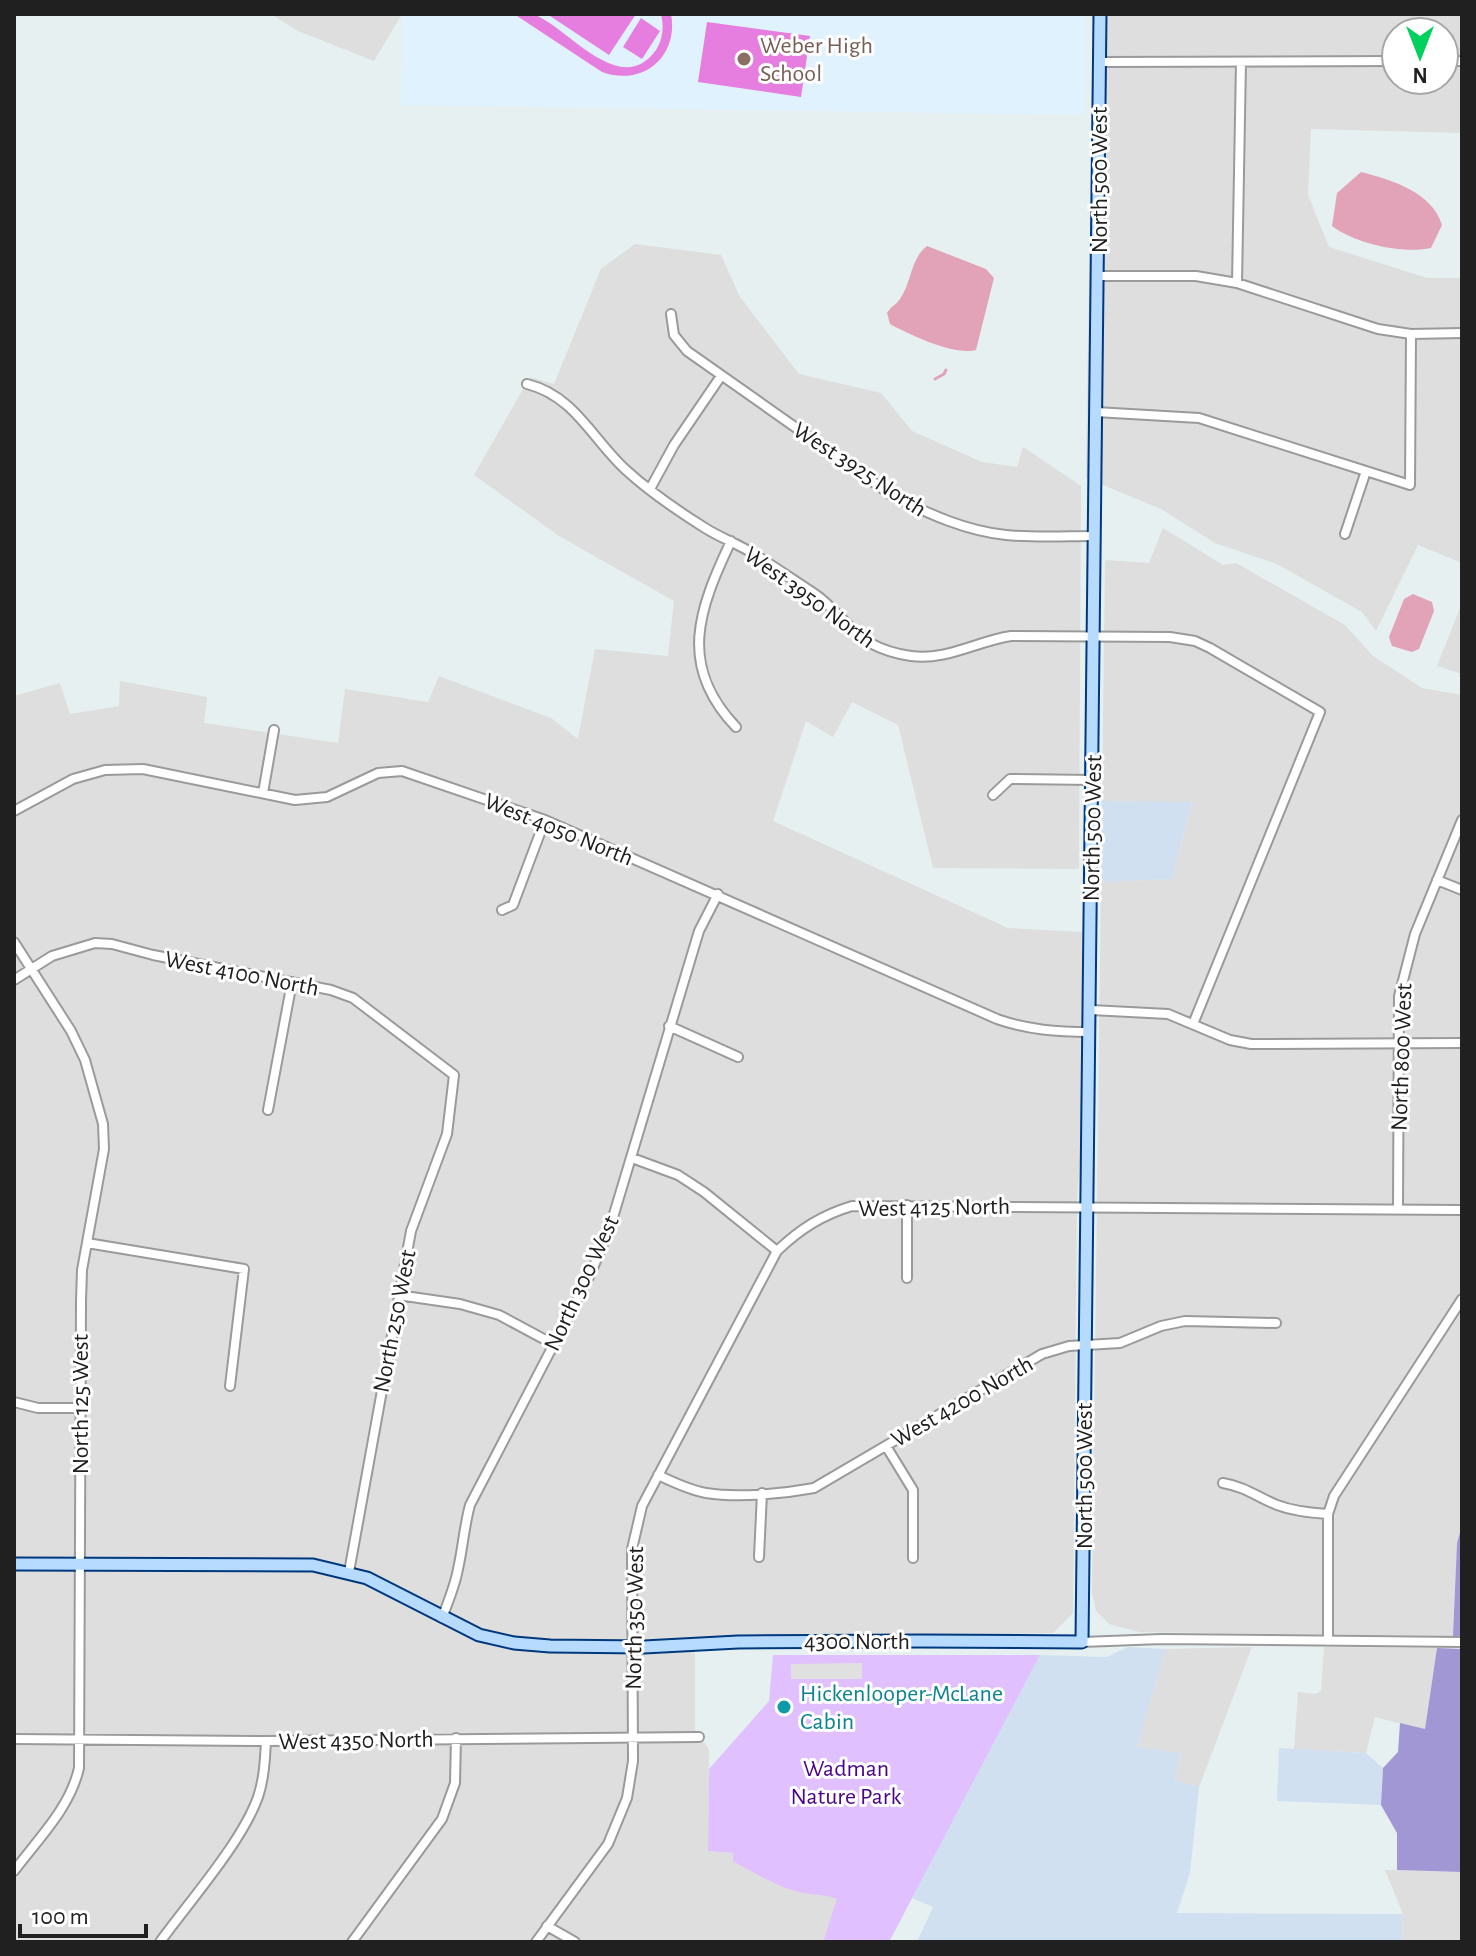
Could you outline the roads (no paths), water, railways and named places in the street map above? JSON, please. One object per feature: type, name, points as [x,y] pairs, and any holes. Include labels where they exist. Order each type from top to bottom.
[{"type":"street","name":"North 500 West","points":[[1082,1642],[1100,14]]},
{"type":"street","points":[[1100,62],[1380,61]]},
{"type":"street","points":[[1237,283],[1241,62]]},
{"type":"street","points":[[1098,276],[1196,276],[1237,283],[1378,329],[1411,334],[1462,333]]},
{"type":"street","name":"West 3925 North","points":[[671,314],[674,335],[687,351],[893,496],[928,514],[1006,535],[1095,536]]},
{"type":"street","points":[[1096,412],[1199,418],[1410,485],[1411,334]]},
{"type":"street","points":[[650,489],[674,445],[721,376]]},
{"type":"street","name":"West 3950 North","points":[[527,384],[543,388],[564,400],[617,462],[650,489],[707,530],[731,541],[822,599],[868,642],[889,652],[931,657],[956,652],[987,639],[1011,636],[1170,637],[1195,641],[1210,648],[1320,712],[1193,1024]]},
{"type":"street","points":[[1345,534],[1366,471]]},
{"type":"street","points":[[731,541],[702,610],[699,659],[703,678],[717,708],[736,727]]},
{"type":"street","points":[[263,793],[274,730]]},
{"type":"street","name":"West 4050 North","points":[[14,811],[73,779],[105,770],[143,769],[295,800],[327,797],[378,773],[402,771],[545,820],[997,1019],[1049,1031],[1090,1032]]},
{"type":"street","points":[[993,795],[1010,779],[1093,780]]},
{"type":"street","points":[[502,910],[513,905],[545,820]]},
{"type":"street","name":"North 800 West","points":[[1398,1209],[1399,996],[1406,963],[1462,820]]},
{"type":"street","points":[[1437,880],[1462,890]]},
{"type":"street","name":"North 300 West","points":[[442,1618],[459,1566],[462,1532],[470,1505],[591,1273],[611,1224],[699,931],[718,894]]},
{"type":"street","name":"North 125 West","points":[[14,942],[71,1031],[85,1060],[103,1124],[104,1149],[87,1243],[81,1301],[79,1768],[71,1793],[14,1871]]},
{"type":"street","name":"West 4100 North","points":[[14,980],[52,956],[95,943],[331,990],[353,998],[454,1075]]},
{"type":"street","points":[[268,1110],[292,982]]},
{"type":"street","points":[[1091,1010],[1168,1014],[1230,1040],[1251,1044],[1462,1043]]},
{"type":"street","points":[[669,1026],[738,1057]]},
{"type":"street","name":"North 250 West","points":[[349,1572],[411,1231],[447,1134],[454,1075]]},
{"type":"street","points":[[632,1158],[678,1175],[777,1251]]},
{"type":"street","points":[[907,1205],[907,1278]]},
{"type":"street","name":"West 4125 North","points":[[777,1251],[795,1233],[829,1213],[852,1206],[1462,1210]]},
{"type":"street","points":[[87,1243],[244,1269],[230,1386]]},
{"type":"street","name":"North 350 West","points":[[536,1942],[608,1844],[627,1798],[633,1761],[632,1549],[642,1506],[777,1251]]},
{"type":"street","points":[[398,1295],[460,1304],[499,1315],[553,1344]]},
{"type":"street","points":[[1328,1641],[1328,1514],[1340,1484],[1462,1299]]},
{"type":"street","name":"West 4200 North","points":[[658,1475],[685,1488],[708,1493],[785,1493],[814,1488],[1042,1354],[1085,1344],[1120,1343],[1161,1326],[1185,1321],[1276,1323]]},
{"type":"street","points":[[14,1402],[38,1408],[80,1408]]},
{"type":"street","points":[[886,1446],[913,1490],[913,1558]]},
{"type":"street","points":[[1223,1483],[1241,1486],[1277,1505],[1328,1514]]},
{"type":"street","points":[[759,1557],[762,1493]]},
{"type":"street","name":"4300 North","points":[[14,1564],[313,1565],[349,1572],[389,1588],[479,1635],[514,1643],[632,1646],[752,1642],[1082,1642]]},
{"type":"street","points":[[1082,1642],[1162,1639],[1462,1642]]},
{"type":"street","name":"West 4350 North","points":[[14,1739],[266,1741],[699,1737]]},
{"type":"street","points":[[352,1942],[442,1819],[455,1783],[456,1738]]},
{"type":"street","points":[[160,1942],[244,1826],[258,1797],[265,1765],[266,1741]]},
{"type":"street","points":[[547,1926],[575,1942]]},
{"type":"waterway","points":[[935,379],[946,370]]},
{"type":"place","name":"Weber High School","points":[[744,59]]},
{"type":"place","name":"Hickenlooper-McLane Cabin","points":[[784,1707]]},
{"type":"park label","name":"Wadman Nature Park","points":[[846,1782]]}]
